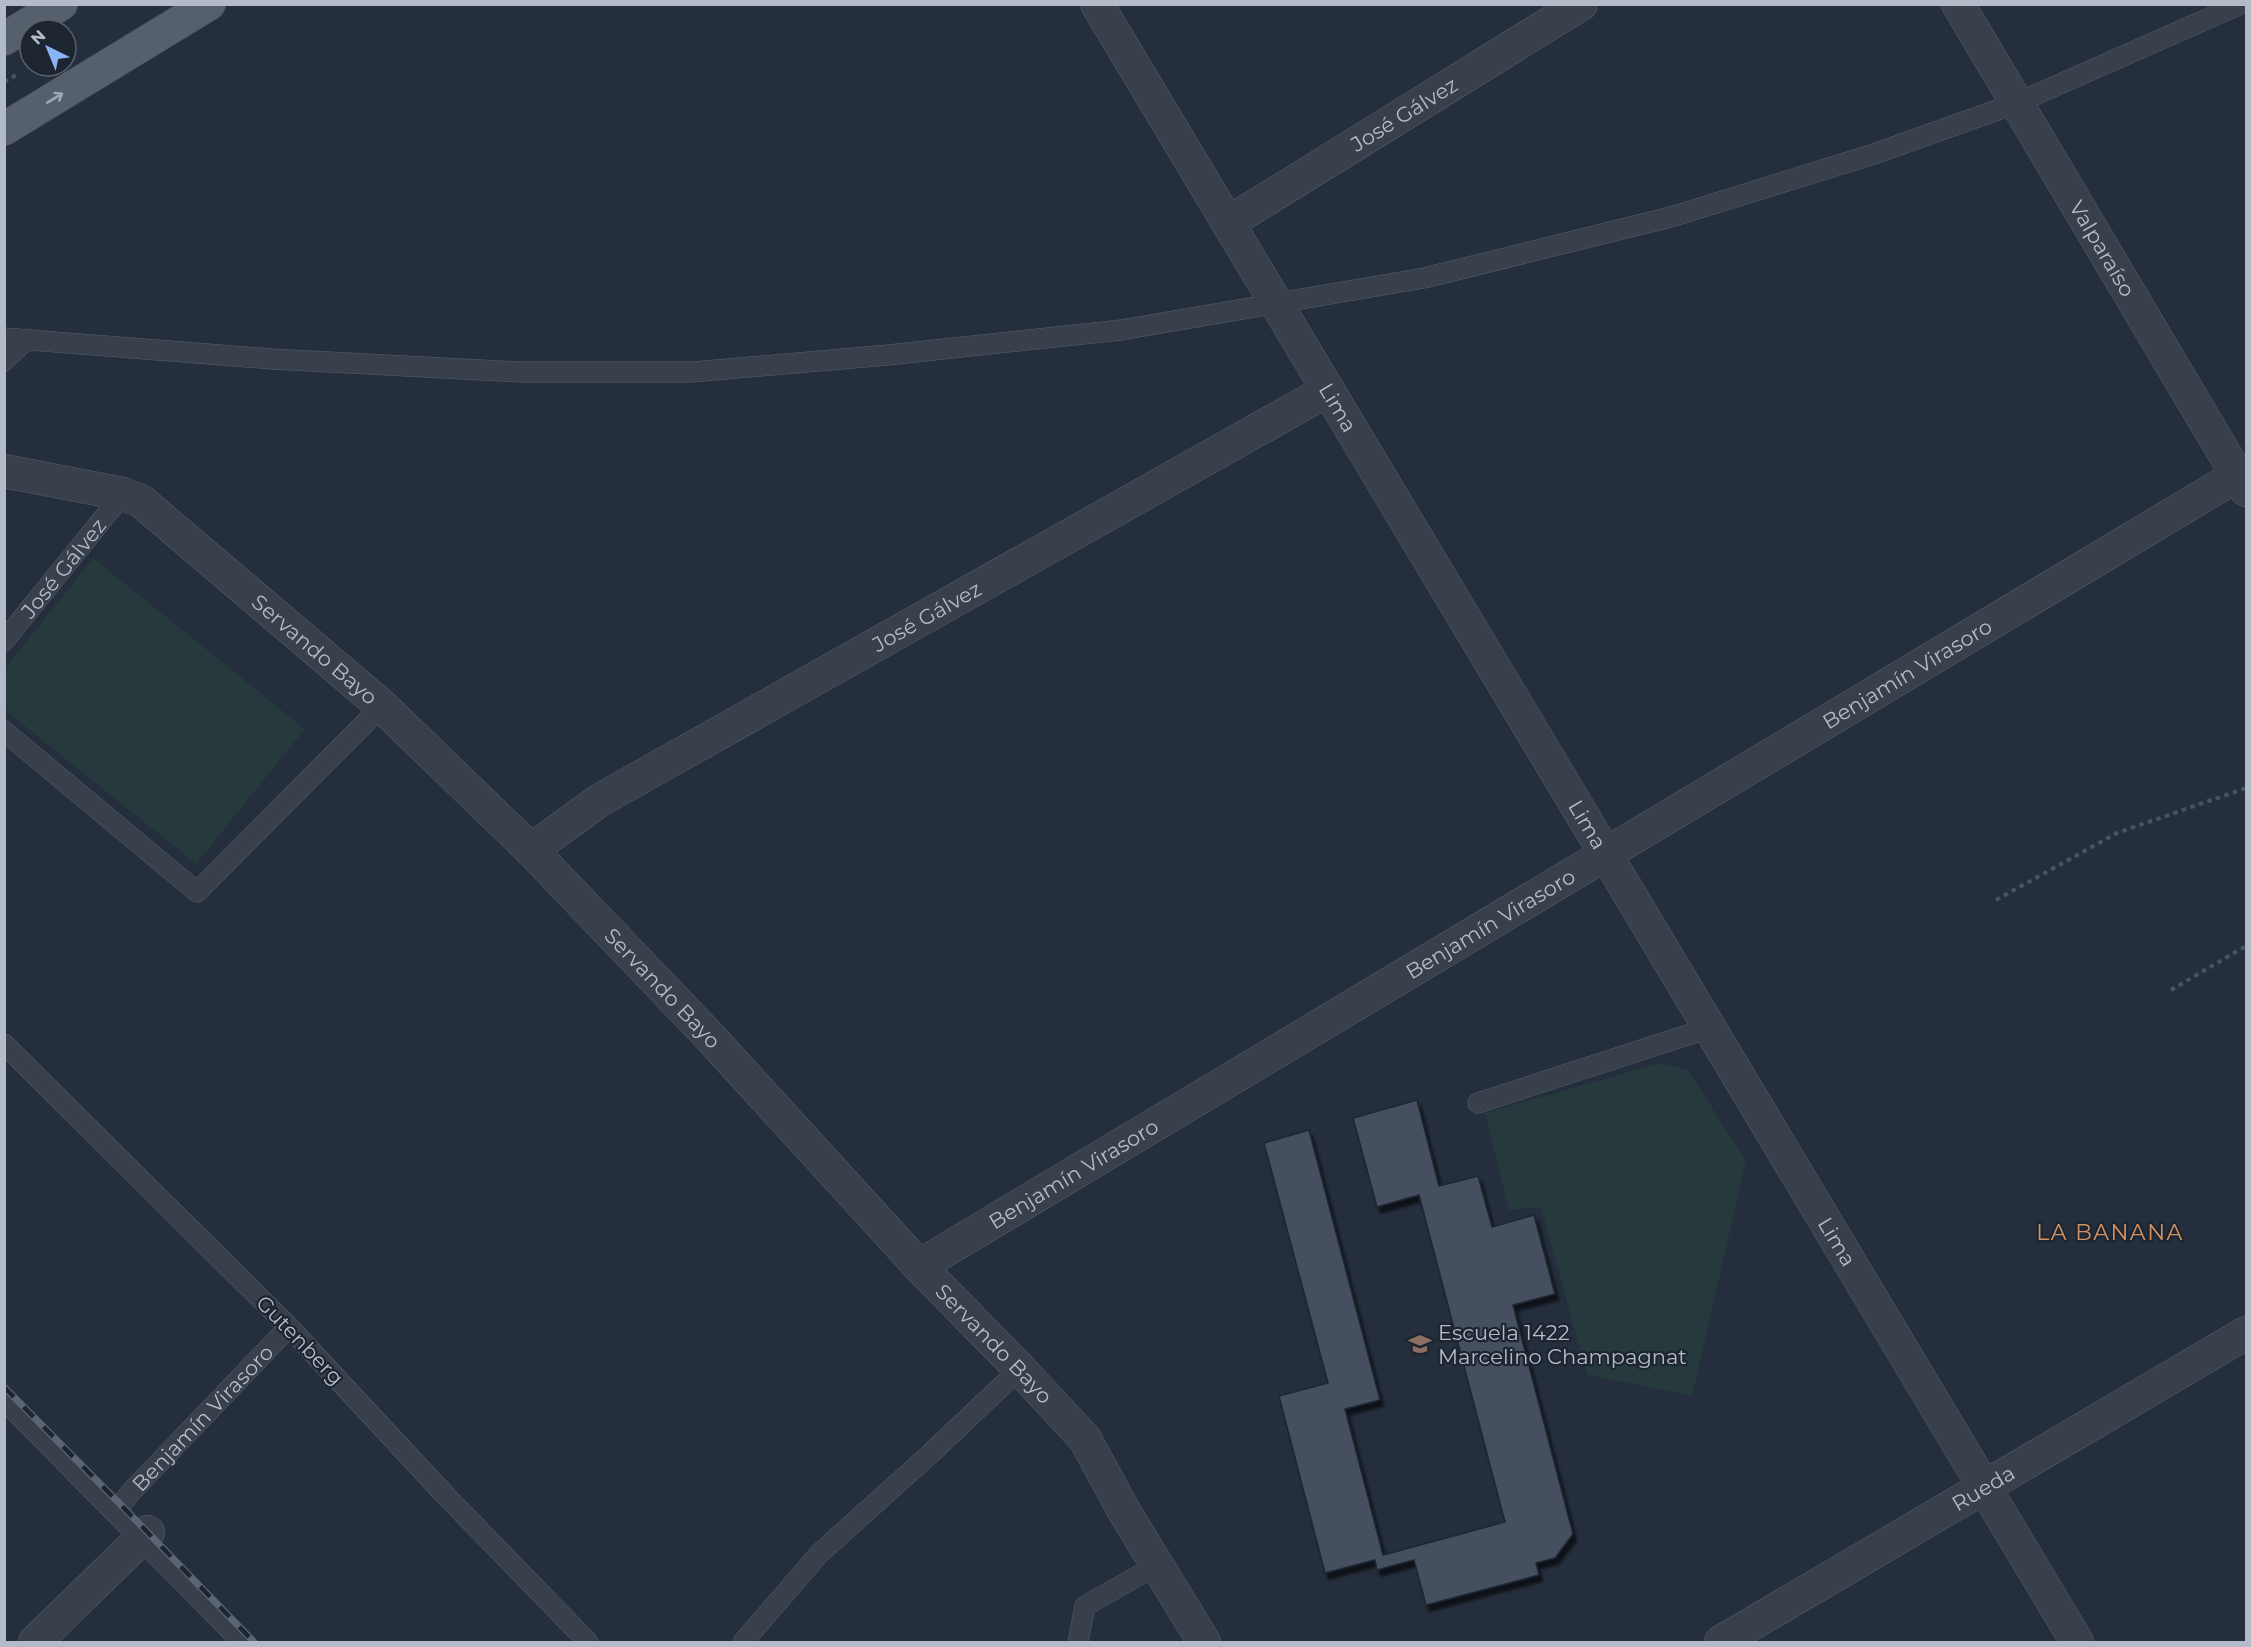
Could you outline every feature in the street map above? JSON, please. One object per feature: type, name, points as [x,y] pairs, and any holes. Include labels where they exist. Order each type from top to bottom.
[{"type":"main road","points":[[4,39],[61,4]]},
{"type":"main road","points":[[4,129],[209,4]]},
{"type":"street","name":"Lima","points":[[1097,4],[2077,1642]]},
{"type":"street","name":"José Gálvez","points":[[1228,223],[1581,4]]},
{"type":"street","name":"Valparaíso","points":[[1958,4],[2244,479]]},
{"type":"street","name":"José Gálvez","points":[[531,850],[600,800],[1328,390]]},
{"type":"street","name":"Servando Bayo","points":[[4,471],[123,494],[141,501],[382,706],[531,850],[710,1036],[919,1266],[1085,1439],[1124,1511],[1204,1642]]},
{"type":"street","name":"Benjamín Virasoro","points":[[919,1266],[1605,855],[2244,479]]},
{"type":"street","name":"Rueda","points":[[1721,1642],[2247,1333]]},
{"type":"street","points":[[35,1642],[145,1535]]},
{"type":"lane","points":[[4,338],[272,359],[520,372],[693,372],[888,356],[1121,330],[1424,278],[1671,217],[1874,154],[2017,103],[2241,4]]},
{"type":"lane","points":[[4,362],[27,339]]},
{"type":"lane","name":"José Gálvez","points":[[4,641],[123,494]]},
{"type":"lane","points":[[4,731],[197,892],[382,706]]},
{"type":"lane","points":[[1478,1103],[1709,1028]]},
{"type":"lane","name":"Gutenberg","points":[[4,1044],[289,1327],[447,1497],[588,1642]]},
{"type":"lane","name":"Benjamín Virasoro","points":[[116,1512],[130,1493],[289,1327]]},
{"type":"lane","points":[[743,1642],[820,1553],[1020,1369]]},
{"type":"lane","points":[[4,1400],[116,1512],[145,1535],[242,1642]]},
{"type":"lane","points":[[1078,1642],[1085,1606],[1157,1565]]},
{"type":"path","points":[[1996,900],[2117,833],[2247,788]]},
{"type":"path","points":[[2171,990],[2247,946]]},
{"type":"green space","points":[[93,558],[305,729],[196,864],[5,710],[5,668]]},
{"type":"green space","points":[[1661,1063],[1688,1070],[1746,1161],[1692,1396],[1587,1375],[1541,1207],[1509,1210],[1485,1113]]},
{"type":"building","points":[[1417,1100],[1439,1186],[1478,1176],[1492,1227],[1534,1215],[1555,1294],[1513,1305],[1573,1534],[1555,1558],[1536,1563],[1539,1575],[1426,1605],[1414,1560],[1377,1570],[1375,1560],[1325,1573],[1279,1396],[1328,1383],[1264,1143],[1309,1130],[1380,1400],[1345,1409],[1383,1555],[1505,1522],[1419,1195],[1377,1207],[1353,1118]]},
{"type":"railway","points":[[4,1387],[254,1642]]},
{"type":"place","name":"Escuela 1422 Marcelino Champagnat","points":[[1420,1344]]},
{"type":"district","name":"LA BANANA","points":[[2110,1232]]}]
